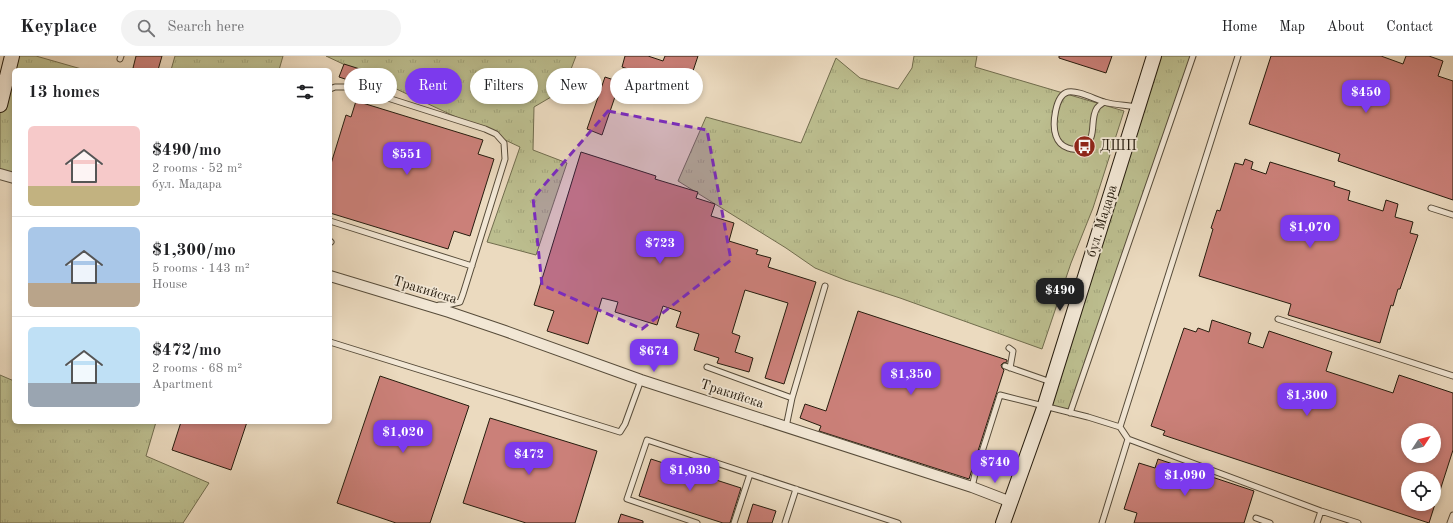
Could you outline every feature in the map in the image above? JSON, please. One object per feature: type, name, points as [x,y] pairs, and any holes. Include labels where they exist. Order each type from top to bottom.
[{"type":"main road","points":[[0,105],[12,56]]},
{"type":"main road","name":"бул. Мадара","points":[[1004,523],[1052,382],[1154,56]]},
{"type":"street","points":[[0,174],[12,177]]},
{"type":"street","name":"Тракийска","points":[[332,277],[505,331],[641,380],[972,487],[1011,502]]},
{"type":"lane","points":[[1070,413],[1193,56]]},
{"type":"lane","points":[[1120,427],[1238,56]]},
{"type":"lane","points":[[332,88],[345,87],[369,92],[486,129],[496,134],[504,143],[505,159],[460,302],[447,305],[426,305]]},
{"type":"lane","points":[[1104,102],[1097,107],[1092,135],[1088,143],[1081,148],[1071,149],[1059,142],[1054,129],[1058,101],[1062,95],[1066,93],[1074,92],[1104,102],[1138,107]]},
{"type":"lane","points":[[1431,208],[1453,215]]},
{"type":"lane","points":[[332,222],[472,266]]},
{"type":"lane","points":[[786,427],[792,398],[825,286]]},
{"type":"lane","points":[[1278,319],[1453,376]]},
{"type":"lane","points":[[332,343],[620,432],[625,424],[641,380]]},
{"type":"lane","points":[[1009,348],[1013,351],[1008,367],[1052,382]]},
{"type":"lane","points":[[707,368],[792,398]]},
{"type":"lane","points":[[972,487],[1000,395],[1088,417],[1120,427],[1128,439],[1321,511],[1358,523]]},
{"type":"lane","points":[[1102,523],[1128,439]]},
{"type":"lane","points":[[697,523],[627,499],[647,440],[898,523]]},
{"type":"lane","points":[[734,523],[750,474]]},
{"type":"lane","points":[[785,523],[796,489]]},
{"type":"lane","points":[[1317,523],[1321,511]]},
{"type":"lane","points":[[1450,523],[1453,515]]},
{"type":"lane","points":[[1256,518],[1270,523]]},
{"type":"highlighted area","points":[[608,111],[707,130],[731,260],[642,329],[542,285],[533,198]]},
{"type":"green space","points":[[12,56],[36,56],[78,68],[12,68],[12,177],[0,174],[0,105]]},
{"type":"green space","points":[[175,56],[283,56],[280,68],[172,68]]},
{"type":"green space","points":[[326,56],[576,56],[571,68],[546,68],[546,100],[534,107],[533,150],[567,163],[536,255],[487,242],[520,147],[428,104],[462,104],[462,68],[405,68],[405,93],[397,89],[397,68],[352,68]]},
{"type":"green space","points":[[914,56],[977,56],[975,67],[1124,111],[1093,208],[1071,263],[1042,349],[845,280],[815,268],[786,248],[678,181],[706,117],[801,143],[836,58],[860,78],[898,89],[912,68]]},
{"type":"green space","points":[[1154,56],[1193,56],[1070,413],[1044,406]]},
{"type":"green space","points":[[0,375],[12,380],[12,424],[155,424],[146,456],[209,483],[183,523],[0,523]]},
{"type":"building","points":[[136,56],[162,56],[159,68],[133,68]]},
{"type":"building","points":[[625,56],[648,56],[663,61],[665,56],[698,56],[694,68],[622,67]]},
{"type":"building","points":[[1059,56],[1112,56],[1106,73],[1059,58]]},
{"type":"building","points":[[1271,56],[1381,56],[1403,64],[1406,56],[1429,56],[1443,61],[1438,76],[1453,81],[1453,200],[1338,161],[1340,154],[1249,124]]},
{"type":"building","points":[[344,64],[357,68],[344,68],[344,79],[339,77]]},
{"type":"building","points":[[605,77],[610,79],[610,104],[613,104],[602,135],[587,129],[596,104],[602,104],[602,86]]},
{"type":"building","points":[[355,104],[366,104],[483,140],[478,154],[494,159],[470,236],[454,231],[448,249],[332,214],[332,160],[346,115],[351,117]]},
{"type":"building","points":[[581,152],[656,176],[655,179],[698,192],[696,198],[715,204],[711,216],[734,223],[729,241],[758,250],[756,254],[771,258],[768,267],[816,282],[784,384],[765,378],[788,303],[745,290],[732,333],[740,336],[735,352],[753,358],[749,372],[717,363],[719,358],[694,350],[699,334],[676,327],[681,312],[663,306],[657,325],[615,312],[618,302],[602,298],[588,344],[547,331],[554,311],[534,305]]},
{"type":"building","points":[[1245,159],[1253,162],[1251,169],[1266,174],[1270,162],[1335,182],[1334,186],[1350,191],[1348,200],[1383,211],[1386,200],[1398,204],[1395,217],[1413,222],[1410,233],[1418,235],[1400,289],[1398,289],[1393,306],[1391,305],[1380,343],[1288,315],[1291,304],[1199,276],[1213,229],[1211,228],[1217,210],[1220,211],[1235,163],[1243,165]]},
{"type":"building","points":[[858,311],[1007,360],[1007,362],[1001,365],[1004,370],[969,479],[819,431],[821,426],[800,418],[805,404],[826,411]]},
{"type":"building","points":[[1212,320],[1251,333],[1248,343],[1263,348],[1269,331],[1332,352],[1326,371],[1393,393],[1399,375],[1453,393],[1453,450],[1441,487],[1441,471],[1401,471],[1401,511],[1433,511],[1429,523],[1163,435],[1165,431],[1151,426],[1184,328],[1196,332],[1198,328],[1209,332]]},
{"type":"building","points":[[380,376],[469,406],[430,523],[396,523],[337,503]]},
{"type":"building","points":[[490,418],[597,451],[575,523],[526,523],[463,503]]},
{"type":"building","points":[[180,424],[246,424],[231,470],[172,450]]},
{"type":"building","points":[[651,459],[741,488],[730,523],[723,523],[639,496]]},
{"type":"building","points":[[1158,459],[1254,491],[1244,523],[1134,523],[1137,513],[1124,509],[1139,463],[1155,468]]},
{"type":"building","points":[[753,504],[776,511],[772,523],[747,523]]},
{"type":"building","points":[[621,514],[643,521],[643,523],[618,523]]},
{"type":"place","name":"ДШП","points":[[1084,146]]}]
